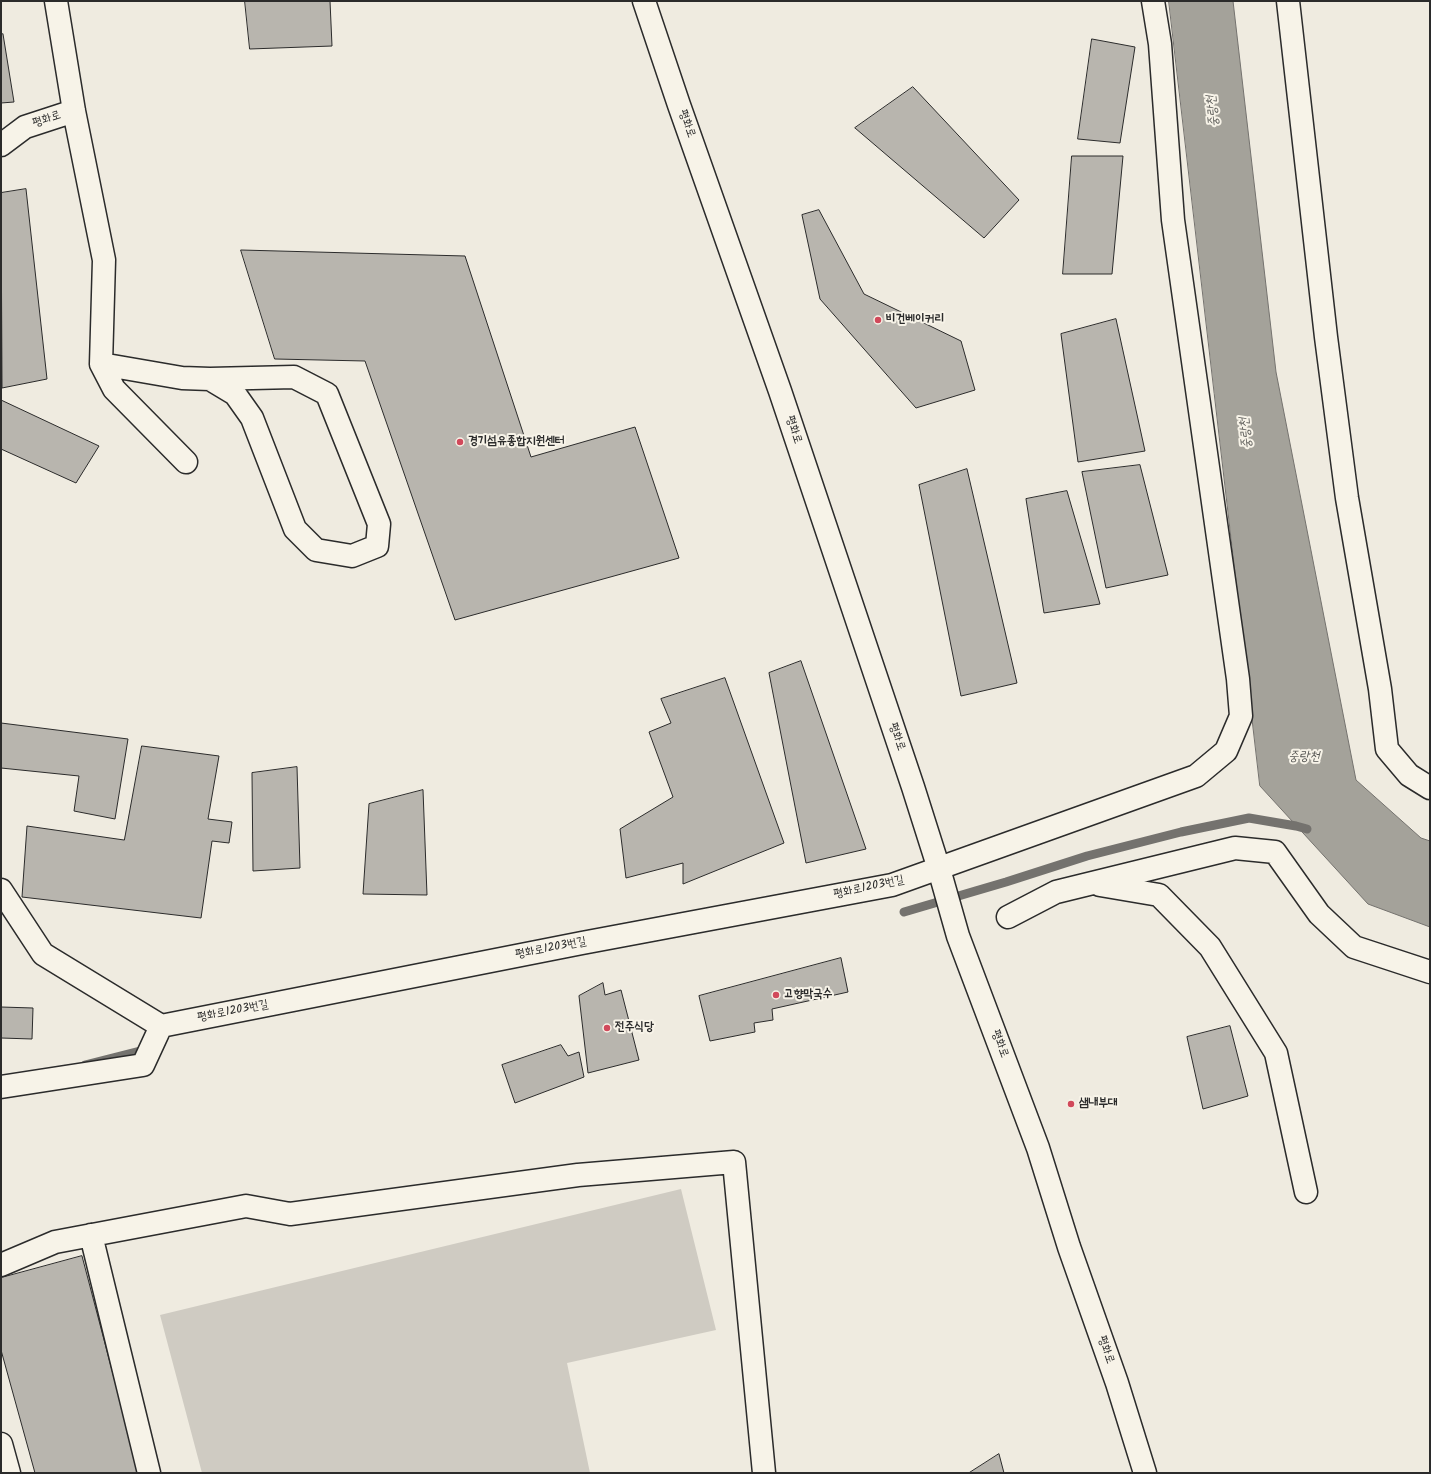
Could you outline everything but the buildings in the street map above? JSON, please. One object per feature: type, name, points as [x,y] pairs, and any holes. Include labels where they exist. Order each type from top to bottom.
[{"type":"street","points":[[56,1],[74,111],[104,260],[101,364],[114,389],[186,462]]},
{"type":"street","name":"평화로","points":[[644,1],[679,105],[775,376],[913,787],[942,877],[958,936],[1038,1148],[1068,1247],[1117,1384],[1144,1473]]},
{"type":"street","name":"평화로1203번길","points":[[161,1026],[566,946],[942,877],[1196,776],[1226,751],[1241,716],[1238,679],[1173,220],[1160,44],[1153,1]]},
{"type":"street","points":[[1288,1],[1326,337],[1347,498],[1380,689],[1387,749],[1409,775],[1430,788]]},
{"type":"street","name":"평화로","points":[[1,146],[26,127],[74,111]]},
{"type":"street","points":[[101,364],[182,378],[210,380],[294,377],[327,394],[379,524],[377,546],[352,556],[316,550],[295,529],[252,418],[235,394],[210,380]]},
{"type":"street","points":[[1008,917],[1056,892],[1236,848],[1275,852],[1318,914],[1354,947],[1430,972]]},
{"type":"street","points":[[1091,884],[1159,895],[1210,947],[1276,1053],[1306,1192]]},
{"type":"street","points":[[1,890],[43,954],[161,1026],[143,1065],[1,1087]]},
{"type":"street","points":[[1,1265],[55,1242],[246,1206],[290,1214],[578,1175],[734,1162],[764,1473]]},
{"type":"street","points":[[90,1235],[149,1473]]},
{"type":"street","points":[[1,1444],[9,1473]]},
{"type":"shaded area","points":[[681,1189],[716,1330],[567,1363],[590,1473],[202,1473],[160,1315]]},
{"type":"water","name":"중랑천","points":[[1169,1],[1233,1],[1276,372],[1356,780],[1421,838],[1430,841],[1430,927],[1368,904],[1260,786]]},
{"type":"waterway","points":[[904,912],[1087,856],[1181,832],[1249,818],[1307,829]]},
{"type":"waterway","points":[[85,1065],[144,1050]]},
{"type":"place","name":"비건베이커리","points":[[878,320]]},
{"type":"place","name":"경기섬유종합지원센터","points":[[460,442]]},
{"type":"place","name":"고향막국수","points":[[776,995]]},
{"type":"place","name":"전주식당","points":[[607,1028]]},
{"type":"place","name":"샘내부대","points":[[1071,1104]]}]
